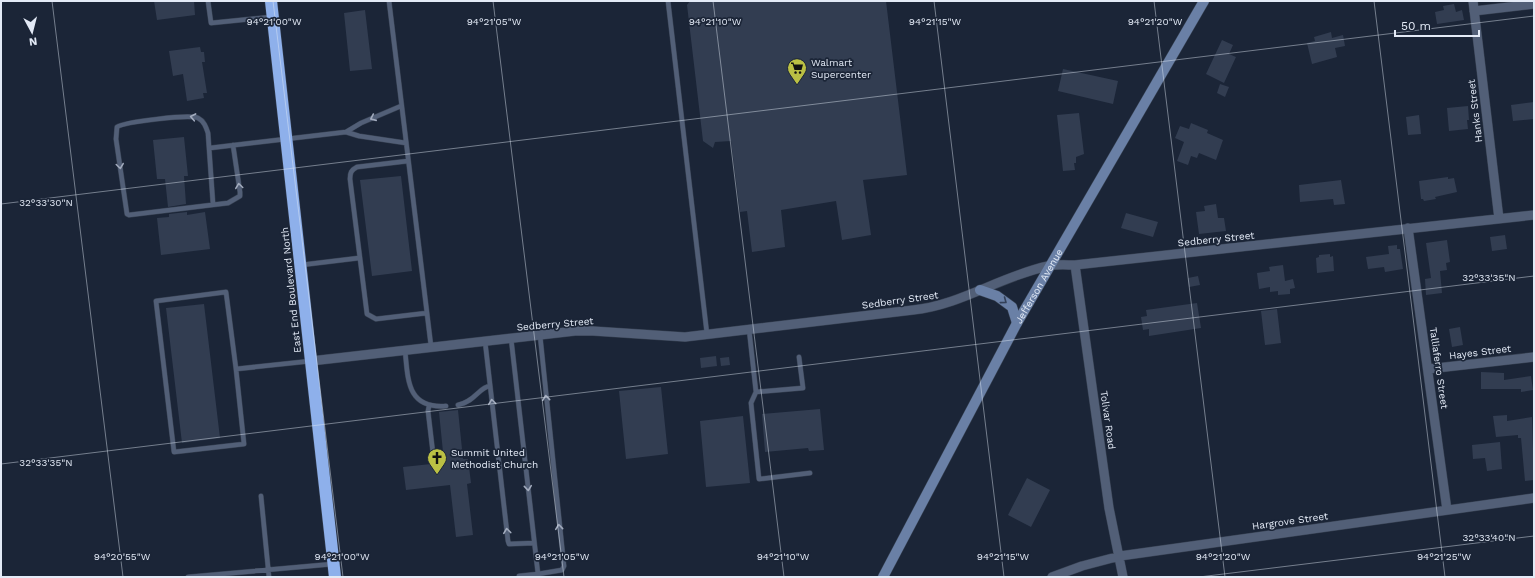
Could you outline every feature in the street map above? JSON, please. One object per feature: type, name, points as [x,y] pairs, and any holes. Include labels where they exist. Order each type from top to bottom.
[{"type":"highway","name":"East End Boulevard North","points":[[271,1],[288,138],[335,577]]},
{"type":"street","name":"Jefferson Avenue","points":[[883,577],[1017,323],[1204,1]]},
{"type":"street","name":"Hanks Street","points":[[1473,1],[1500,219]]},
{"type":"street","points":[[1474,11],[1534,4]]},
{"type":"street","name":"Sedberry Street","points":[[311,361],[431,346],[588,331],[674,337],[748,330],[926,309],[955,300],[1008,277],[1050,265],[1076,265],[1534,215]]},
{"type":"street","name":"Talliaferro Street","points":[[1408,228],[1447,510]]},
{"type":"street","name":"Tolivar Road","points":[[1076,265],[1109,508],[1120,556],[1123,577]]},
{"type":"street","points":[[980,290],[997,296],[1012,307],[1017,323]]},
{"type":"street","name":"Hayes Street","points":[[1428,369],[1534,357]]},
{"type":"street","name":"Hargrove Street","points":[[1052,577],[1082,566],[1120,556],[1534,498]]},
{"type":"lane","points":[[208,1],[211,23],[273,17]]},
{"type":"lane","points":[[389,1],[431,346]]},
{"type":"lane","points":[[668,1],[707,334]]},
{"type":"lane","points":[[210,148],[346,132],[401,106]]},
{"type":"lane","points":[[213,204],[210,148],[206,127],[197,117],[176,116],[119,125],[116,131],[127,214],[228,203],[240,196],[234,145]]},
{"type":"lane","points":[[346,132],[359,136],[406,143]]},
{"type":"lane","points":[[408,161],[357,167],[353,169],[350,174],[366,314],[376,319],[427,313]]},
{"type":"lane","points":[[301,265],[360,258]]},
{"type":"lane","points":[[226,292],[236,369],[244,444],[174,452],[156,301],[226,292]]},
{"type":"lane","points":[[748,330],[756,392],[751,403],[759,479],[810,473]]},
{"type":"lane","points":[[519,576],[559,572],[564,566],[540,335]]},
{"type":"lane","points":[[511,338],[538,574]]},
{"type":"lane","points":[[485,341],[508,541],[509,544],[513,546],[534,543]]},
{"type":"lane","points":[[405,350],[410,386],[418,400],[429,406],[446,406]]},
{"type":"lane","points":[[756,392],[803,388],[799,357]]},
{"type":"lane","points":[[236,369],[311,361]]},
{"type":"lane","points":[[458,405],[472,400],[484,388],[490,386]]},
{"type":"lane","points":[[429,406],[428,411],[434,462]]},
{"type":"lane","points":[[260,496],[269,577]]},
{"type":"lane","points":[[188,577],[333,564]]},
{"type":"building","points":[[154,1],[194,1],[195,15],[157,20]]},
{"type":"building","name":"Walmart Supercenter","points":[[690,1],[886,1],[907,175],[863,180],[871,235],[842,240],[836,201],[781,210],[785,247],[752,252],[747,211],[740,212],[731,141],[715,142],[713,148],[703,141],[687,5]]},
{"type":"building","points":[[1454,4],[1456,12],[1462,10],[1464,20],[1437,24],[1435,12],[1444,10],[1443,6]]},
{"type":"building","points":[[365,10],[372,69],[350,71],[344,13]]},
{"type":"building","points":[[1331,32],[1332,38],[1343,35],[1345,46],[1335,48],[1337,57],[1312,64],[1307,43],[1315,41],[1314,37]]},
{"type":"building","points":[[1222,40],[1233,45],[1229,54],[1236,57],[1224,83],[1206,74]]},
{"type":"building","points":[[200,47],[201,52],[204,52],[205,62],[202,62],[207,93],[203,93],[204,98],[187,101],[183,74],[173,76],[169,51]]},
{"type":"building","points":[[1063,69],[1118,81],[1113,104],[1058,91]]},
{"type":"building","points":[[1220,84],[1229,87],[1225,97],[1217,93]]},
{"type":"building","points":[[1534,102],[1534,119],[1513,121],[1511,105]]},
{"type":"building","points":[[1468,106],[1468,129],[1449,131],[1447,108]]},
{"type":"building","points":[[1079,113],[1084,154],[1076,157],[1076,163],[1074,163],[1075,170],[1063,171],[1057,115]]},
{"type":"building","points":[[1419,115],[1421,134],[1408,135],[1406,117]]},
{"type":"building","points":[[1191,123],[1208,130],[1207,133],[1223,140],[1216,160],[1199,153],[1197,158],[1191,156],[1188,165],[1177,161],[1184,142],[1175,138],[1180,126],[1189,129]]},
{"type":"building","points":[[184,137],[188,176],[184,176],[186,204],[168,207],[165,179],[157,179],[153,140]]},
{"type":"building","points":[[401,176],[412,271],[372,276],[360,180]]},
{"type":"building","points":[[1448,177],[1448,179],[1454,178],[1457,192],[1435,197],[1436,199],[1424,201],[1421,199],[1419,181]]},
{"type":"building","points":[[1341,180],[1345,204],[1334,205],[1333,199],[1300,202],[1299,185]]},
{"type":"building","points":[[1216,204],[1218,218],[1224,218],[1226,231],[1199,234],[1196,212],[1205,211],[1204,206]]},
{"type":"building","points":[[187,212],[187,215],[205,212],[210,249],[161,255],[157,218],[169,217],[169,214]]},
{"type":"building","points":[[1126,213],[1158,222],[1153,237],[1121,228]]},
{"type":"building","points":[[1505,235],[1507,249],[1492,251],[1490,237]]},
{"type":"building","points":[[1447,240],[1450,262],[1446,263],[1447,270],[1440,271],[1442,293],[1426,295],[1425,279],[1431,278],[1426,243]]},
{"type":"building","points":[[1397,245],[1397,249],[1400,249],[1403,269],[1385,272],[1384,267],[1368,269],[1366,257],[1389,254],[1388,246]]},
{"type":"building","points":[[1330,254],[1330,257],[1333,256],[1334,271],[1317,273],[1316,258],[1319,257],[1319,255]]},
{"type":"building","points":[[1283,265],[1285,281],[1293,279],[1295,288],[1290,289],[1290,294],[1278,295],[1278,291],[1270,292],[1270,287],[1259,289],[1257,273],[1270,271],[1269,267]]},
{"type":"building","points":[[1198,276],[1200,285],[1189,287],[1188,278]]},
{"type":"building","points":[[1197,303],[1201,328],[1149,336],[1149,329],[1143,330],[1141,317],[1147,316],[1146,310]]},
{"type":"building","points":[[204,304],[220,438],[182,443],[166,308]]},
{"type":"building","points":[[1277,309],[1281,343],[1265,345],[1261,311]]},
{"type":"building","points":[[1460,327],[1463,345],[1452,347],[1449,329]]},
{"type":"building","points":[[716,356],[717,366],[701,368],[700,358]]},
{"type":"building","points":[[729,357],[730,365],[721,366],[720,358]]},
{"type":"building","points":[[1481,372],[1504,373],[1504,380],[1531,376],[1533,390],[1521,392],[1521,389],[1481,389]]},
{"type":"building","points":[[661,387],[668,454],[626,459],[619,391]]},
{"type":"building","points":[[820,409],[824,450],[809,451],[808,448],[765,452],[762,414]]},
{"type":"building","name":"Summit United Methodist Church","points":[[458,410],[463,459],[468,459],[471,483],[467,484],[473,535],[456,537],[450,485],[406,490],[403,467],[431,464],[435,466],[438,463],[444,462],[439,412]]},
{"type":"building","points":[[1507,415],[1507,421],[1532,417],[1534,480],[1525,481],[1521,438],[1518,438],[1518,435],[1496,437],[1493,416]]},
{"type":"building","points":[[743,416],[750,483],[706,487],[700,421]]},
{"type":"building","points":[[1500,442],[1502,469],[1487,471],[1485,458],[1473,459],[1472,445]]},
{"type":"building","points":[[1027,478],[1050,490],[1031,527],[1008,515]]},
{"type":"place","name":"Walmart Supercenter","points":[[797,85]]},
{"type":"place","name":"Summit United Methodist Church","points":[[437,475]]}]
